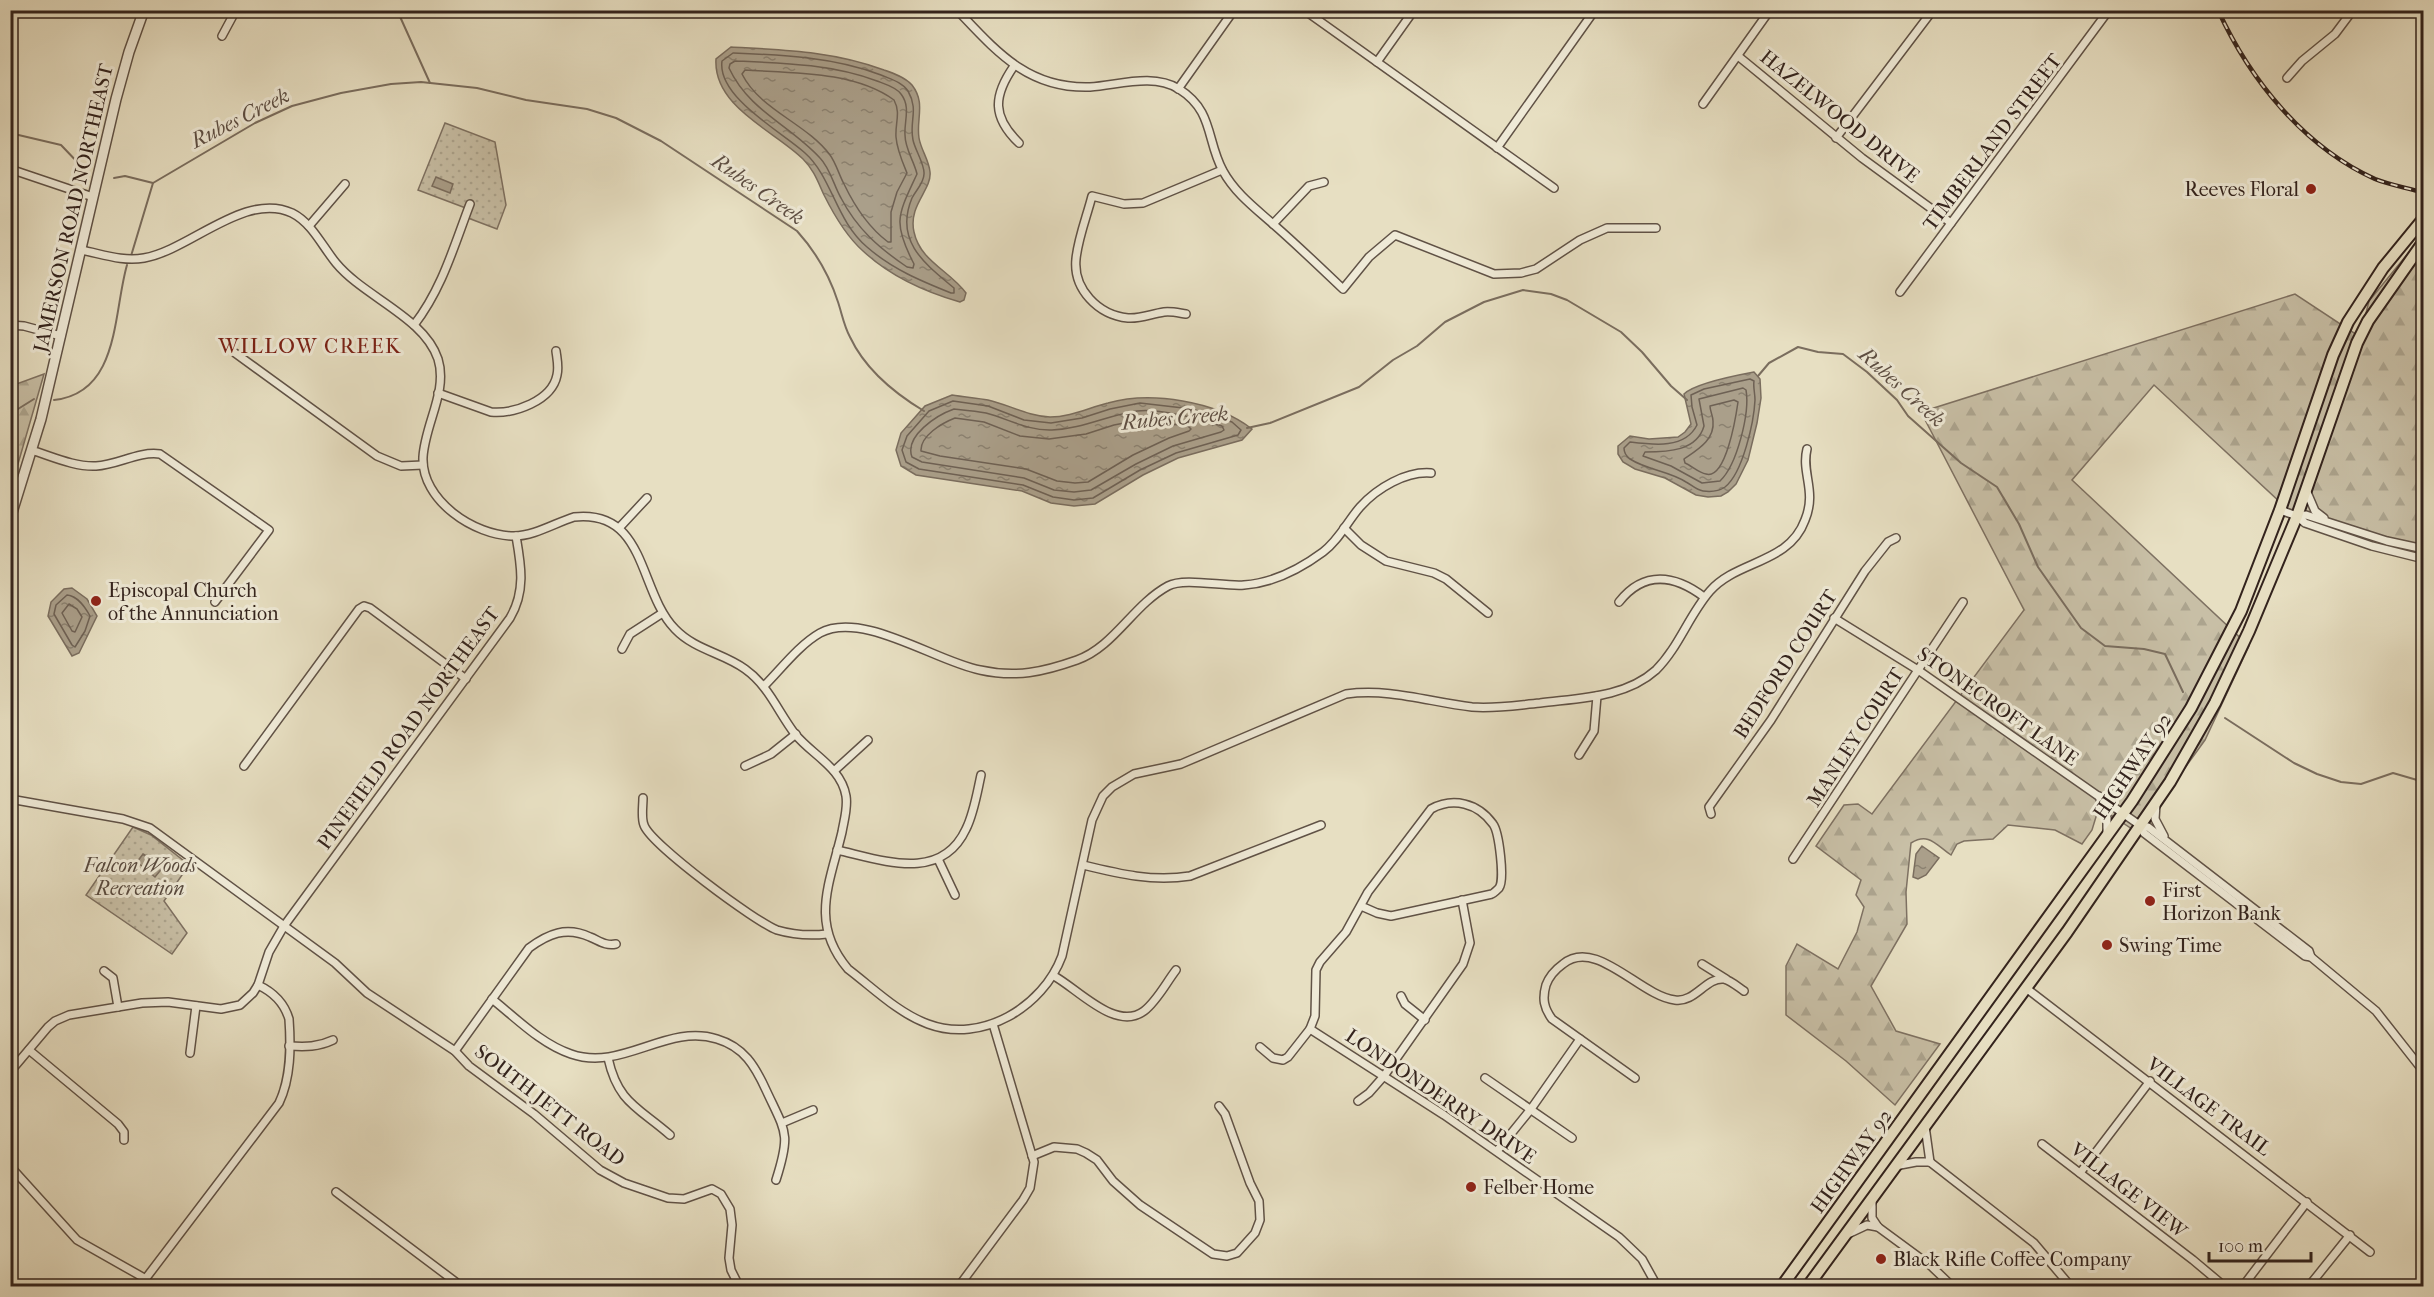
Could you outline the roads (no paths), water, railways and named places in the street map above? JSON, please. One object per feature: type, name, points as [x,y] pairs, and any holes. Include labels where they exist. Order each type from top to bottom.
[{"type":"main road","name":"HIGHWAY 92","points":[[1782,1287],[2155,768],[2212,670],[2241,611],[2280,510],[2333,355],[2360,301],[2424,218]]},
{"type":"main road","name":"HIGHWAY 92","points":[[1808,1287],[2026,988],[2156,804],[2215,703],[2249,631],[2297,516],[2357,343],[2368,321],[2424,241]]},
{"type":"main road","points":[[2400,247],[2413,255]]},
{"type":"street","name":"JAMERSON ROAD NORTHEAST","points":[[10,519],[61,336],[118,90],[144,10]]},
{"type":"street","points":[[222,36],[236,10]]},
{"type":"street","points":[[957,10],[1014,66],[1036,77],[1061,85],[1091,87],[1150,80],[1178,88],[1198,105],[1204,114],[1222,170],[1238,191],[1343,289],[1369,257],[1395,234],[1494,274],[1521,273],[1536,269],[1580,240],[1607,228],[1656,228]]},
{"type":"street","points":[[1178,88],[1234,10]]},
{"type":"street","points":[[1304,10],[1554,188]]},
{"type":"street","points":[[1377,62],[1414,10]]},
{"type":"street","points":[[1497,148],[1595,10]]},
{"type":"street","points":[[1703,104],[1770,10]]},
{"type":"street","points":[[1836,138],[1933,10]]},
{"type":"street","name":"TIMBERLAND STREET","points":[[1900,292],[2109,10]]},
{"type":"street","points":[[2287,78],[2302,60],[2335,34],[2353,10]]},
{"type":"street","name":"HAZELWOOD DRIVE","points":[[1738,56],[1836,138],[1951,223]]},
{"type":"street","points":[[1014,66],[1001,86],[998,107],[1007,132],[1019,143]]},
{"type":"street","points":[[10,169],[93,197]]},
{"type":"street","points":[[1186,314],[1171,311],[1128,318],[1104,311],[1089,299],[1081,286],[1076,270],[1077,252],[1092,196],[1124,204],[1143,203],[1222,170]]},
{"type":"street","points":[[1273,224],[1309,186],[1324,182]]},
{"type":"street","points":[[309,226],[345,184]]},
{"type":"street","points":[[414,325],[439,287],[470,204]]},
{"type":"street","points":[[81,249],[116,258],[147,258],[170,250],[259,207],[286,211],[309,226],[337,264],[355,283],[414,325],[429,340],[437,357],[440,375],[438,393],[425,443],[423,465],[433,492],[449,509],[486,531],[516,536],[574,517],[584,516],[600,519],[619,528],[635,548],[662,614],[690,642],[741,666],[764,686],[796,734],[834,771],[843,783],[847,806],[825,898],[827,934],[834,949],[848,969],[911,1016],[928,1024],[955,1029],[993,1024],[1018,1011],[1033,1000],[1054,976],[1062,956],[1092,820],[1103,796],[1123,780],[1134,774],[1181,764],[1330,699],[1364,692],[1386,692],[1473,707],[1503,707],[1597,696],[1643,680],[1670,653],[1704,597],[1716,584],[1730,574],[1775,556],[1798,534],[1805,522],[1811,497],[1806,468],[1807,449]]},
{"type":"street","points":[[10,325],[24,326],[61,336]]},
{"type":"street","points":[[438,393],[491,412],[525,406],[539,399],[554,384],[558,369],[556,351]]},
{"type":"street","points":[[235,353],[377,456],[401,466],[423,465]]},
{"type":"street","points":[[31,450],[76,464],[95,466],[139,455],[160,454],[269,530],[215,602]]},
{"type":"street","points":[[764,686],[809,641],[820,633],[833,628],[845,627],[859,628],[881,635],[977,670],[1000,674],[1045,672],[1087,657],[1115,635],[1131,615],[1169,585],[1205,583],[1242,585],[1277,578],[1294,571],[1323,552],[1362,506],[1389,485],[1419,472],[1431,472]]},
{"type":"street","points":[[2306,490],[2315,511],[2329,521]]},
{"type":"street","points":[[619,528],[647,498]]},
{"type":"street","points":[[2280,510],[2297,516],[2305,523],[2372,546],[2424,559]]},
{"type":"street","points":[[2297,516],[2306,515],[2387,541],[2424,549]]},
{"type":"street","points":[[1344,528],[1361,545],[1386,561],[1434,573],[1446,579],[1488,613]]},
{"type":"street","name":"PINEFIELD ROAD NORTHEAST","points":[[258,985],[269,952],[284,926],[510,618],[519,600],[522,574],[516,536]]},
{"type":"street","name":"BEDFORD COURT","points":[[1711,814],[1709,807],[1771,720],[1865,571],[1888,542],[1896,538]]},
{"type":"street","points":[[1619,602],[1635,585],[1648,580],[1682,583],[1704,597]]},
{"type":"street","name":"MANLEY COURT","points":[[1793,859],[1963,602]]},
{"type":"street","points":[[244,766],[355,614],[364,606],[466,679]]},
{"type":"street","points":[[622,649],[630,634],[662,614]]},
{"type":"street","name":"STONECROFT LANE","points":[[1834,618],[1918,670],[2141,826]]},
{"type":"street","points":[[1579,755],[1594,731],[1597,696]]},
{"type":"street","points":[[745,766],[771,754],[796,734]]},
{"type":"street","points":[[834,771],[868,740]]},
{"type":"street","points":[[837,850],[915,865],[938,859],[957,843],[966,830],[981,775]]},
{"type":"street","points":[[2099,796],[2107,818],[2106,838]]},
{"type":"street","name":"SOUTH JETT ROAD","points":[[10,799],[138,822],[150,828],[335,963],[367,993],[455,1051],[469,1066],[534,1114],[586,1159],[613,1177],[668,1198],[684,1199],[712,1189],[721,1194],[726,1198],[730,1209],[732,1225],[729,1258],[731,1270],[739,1287]]},
{"type":"street","points":[[643,801],[643,825],[652,838],[667,852],[760,922],[801,936],[827,934]]},
{"type":"street","points":[[1260,1047],[1272,1058],[1282,1060],[1288,1057],[1310,1029],[1315,1016],[1316,970],[1346,932],[1368,892],[1431,809],[1454,801],[1478,812],[1493,824],[1499,851],[1501,882],[1499,888],[1492,894],[1391,916],[1361,906]]},
{"type":"street","points":[[2156,804],[2156,819],[2167,841]]},
{"type":"street","points":[[1083,865],[1134,877],[1190,876],[1321,825]]},
{"type":"street","points":[[2141,826],[2148,827],[2167,841],[2309,951],[2311,957]]},
{"type":"street","points":[[2141,826],[2144,833],[2305,956],[2311,957],[2376,1011],[2424,1072]]},
{"type":"street","points":[[938,859],[955,896]]},
{"type":"street","points":[[1358,1101],[1369,1093],[1384,1076],[1464,964],[1470,931],[1462,900]]},
{"type":"street","points":[[455,1051],[529,948],[546,936],[560,931],[573,932],[588,936],[608,946],[616,944]]},
{"type":"street","points":[[1635,1078],[1552,1019],[1545,1010],[1543,997],[1547,981],[1566,961],[1583,957],[1601,960],[1644,987],[1675,1000],[1687,999],[1715,980],[1726,979]]},
{"type":"street","points":[[1701,964],[1744,991]]},
{"type":"street","points":[[1054,976],[1106,1011],[1124,1018],[1143,1012],[1176,970]]},
{"type":"street","points":[[104,971],[113,978],[118,1007]]},
{"type":"street","points":[[10,1072],[48,1027],[61,1017],[155,1002],[221,1009],[234,1007],[247,1000],[258,985],[276,996],[286,1011],[290,1046],[287,1080],[279,1103],[140,1287]]},
{"type":"street","name":"VILLAGE TRAIL","points":[[2026,988],[2370,1252]]},
{"type":"street","points":[[1401,996],[1405,1004],[1425,1020]]},
{"type":"street","points":[[492,999],[545,1041],[571,1054],[608,1058],[629,1054],[688,1034],[705,1035],[728,1042],[744,1053],[758,1071],[786,1133],[786,1146],[776,1180]]},
{"type":"street","points":[[190,1053],[196,1006]]},
{"type":"street","points":[[959,1287],[1030,1188],[1034,1177],[1032,1156],[993,1024]]},
{"type":"street","name":"LONDONDERRY DRIVE","points":[[1310,1029],[1497,1151],[1628,1243],[1642,1258],[1657,1287]]},
{"type":"street","points":[[1497,1151],[1531,1109],[1580,1039]]},
{"type":"street","points":[[290,1046],[322,1046],[333,1040]]},
{"type":"street","points":[[29,1050],[118,1124],[124,1132],[124,1140]]},
{"type":"street","points":[[608,1058],[613,1078],[626,1100],[670,1135]]},
{"type":"street","points":[[1485,1078],[1572,1138]]},
{"type":"street","points":[[2080,1173],[2150,1081]]},
{"type":"street","points":[[1032,1156],[1054,1147],[1077,1149],[1086,1153],[1097,1160],[1113,1181],[1140,1205],[1213,1254],[1227,1256],[1245,1246],[1255,1233],[1260,1220],[1259,1201],[1250,1183],[1225,1114],[1219,1106]]},
{"type":"street","points":[[782,1123],[813,1110]]},
{"type":"street","points":[[1925,1126],[1930,1162]]},
{"type":"street","name":"VILLAGE VIEW","points":[[2042,1144],[2224,1287]]},
{"type":"street","points":[[1895,1166],[1930,1162],[2034,1243],[2067,1282],[2068,1287]]},
{"type":"street","points":[[10,1166],[77,1240],[146,1280]]},
{"type":"street","points":[[336,1192],[461,1287]]},
{"type":"street","points":[[1872,1199],[1872,1218],[1878,1227],[1931,1266],[1947,1285]]},
{"type":"street","points":[[2243,1287],[2307,1202]]},
{"type":"street","points":[[1844,1237],[1867,1225],[1878,1227]]},
{"type":"street","points":[[2309,1287],[2350,1235]]},
{"type":"water","points":[[731,47],[828,55],[895,74],[912,85],[919,98],[919,138],[930,172],[928,185],[914,214],[914,232],[922,251],[966,293],[964,300],[960,302],[947,298],[908,282],[873,260],[857,245],[836,218],[807,163],[748,116],[724,91],[718,76],[716,59]]},
{"type":"water","points":[[436,177],[453,184],[450,193],[432,186]]},
{"type":"water","points":[[1754,372],[1760,379],[1761,398],[1757,423],[1748,460],[1736,484],[1728,492],[1721,496],[1696,495],[1665,478],[1635,469],[1623,462],[1618,454],[1618,446],[1630,436],[1649,439],[1678,437],[1685,432],[1691,424],[1684,394],[1689,390],[1717,380]]},
{"type":"water","points":[[952,395],[988,400],[1034,415],[1050,417],[1072,414],[1125,400],[1144,398],[1183,401],[1220,411],[1252,429],[1242,440],[1178,458],[1143,475],[1095,504],[1074,506],[1051,503],[1022,491],[916,475],[901,466],[896,450],[901,433],[925,406]]},
{"type":"water","points":[[72,588],[87,599],[97,616],[79,653],[72,656],[48,616],[51,602],[64,589]]},
{"type":"water","points":[[1922,846],[1939,858],[1926,875],[1918,879],[1913,877],[1916,854]]},
{"type":"water","points":[[143,854],[164,866],[155,877],[137,862]]},
{"type":"waterway","points":[[397,10],[430,83]]},
{"type":"waterway","name":"Rubes Creek","points":[[131,256],[153,183],[255,123],[292,106],[341,93],[391,84],[421,82],[477,88],[526,100],[587,109],[616,118],[661,141],[797,231],[816,255],[826,273],[856,349],[881,379],[924,411]]},
{"type":"waterway","points":[[10,133],[61,145],[82,167]]},
{"type":"waterway","points":[[114,178],[125,176],[153,183]]},
{"type":"waterway","name":"Rubes Creek","points":[[54,400],[76,394],[91,383],[102,367],[110,348],[127,265]]},
{"type":"waterway","name":"Rubes Creek","points":[[1247,428],[1270,423],[1359,387],[1393,360],[1417,346],[1445,322],[1484,302],[1523,290],[1551,294],[1567,300],[1621,332],[1687,400]]},
{"type":"waterway","name":"Rubes Creek","points":[[1758,376],[1769,363],[1798,347],[1818,352],[1843,354],[1867,372],[1897,400],[1908,416],[1961,463],[1997,487],[2019,524],[2038,567],[2081,628],[2105,646],[2144,649],[2165,654],[2183,692]]},
{"type":"waterway","name":"Rubes Creek","points":[[10,414],[34,399]]},
{"type":"waterway","name":"Rubes Creek","points":[[2225,718],[2294,763],[2341,782],[2361,784],[2393,773],[2424,782]]},
{"type":"railway","points":[[2218,10],[2231,36],[2263,86],[2303,130],[2325,149],[2375,179],[2424,193]]},
{"type":"place","name":"Reeves Floral","points":[[2311,189]]},
{"type":"place","name":"Episcopal Church of the Annunciation","points":[[96,601]]},
{"type":"place","name":"First Horizon Bank","points":[[2150,901]]},
{"type":"place","name":"Swing Time","points":[[2107,945]]},
{"type":"place","name":"Felber Home","points":[[1471,1187]]},
{"type":"place","name":"Black Rifle Coffee Company","points":[[1881,1259]]},
{"type":"district","name":"WILLOW CREEK","points":[[310,346]]},
{"type":"park label","name":"Falcon Woods Recreation","points":[[140,876]]}]
